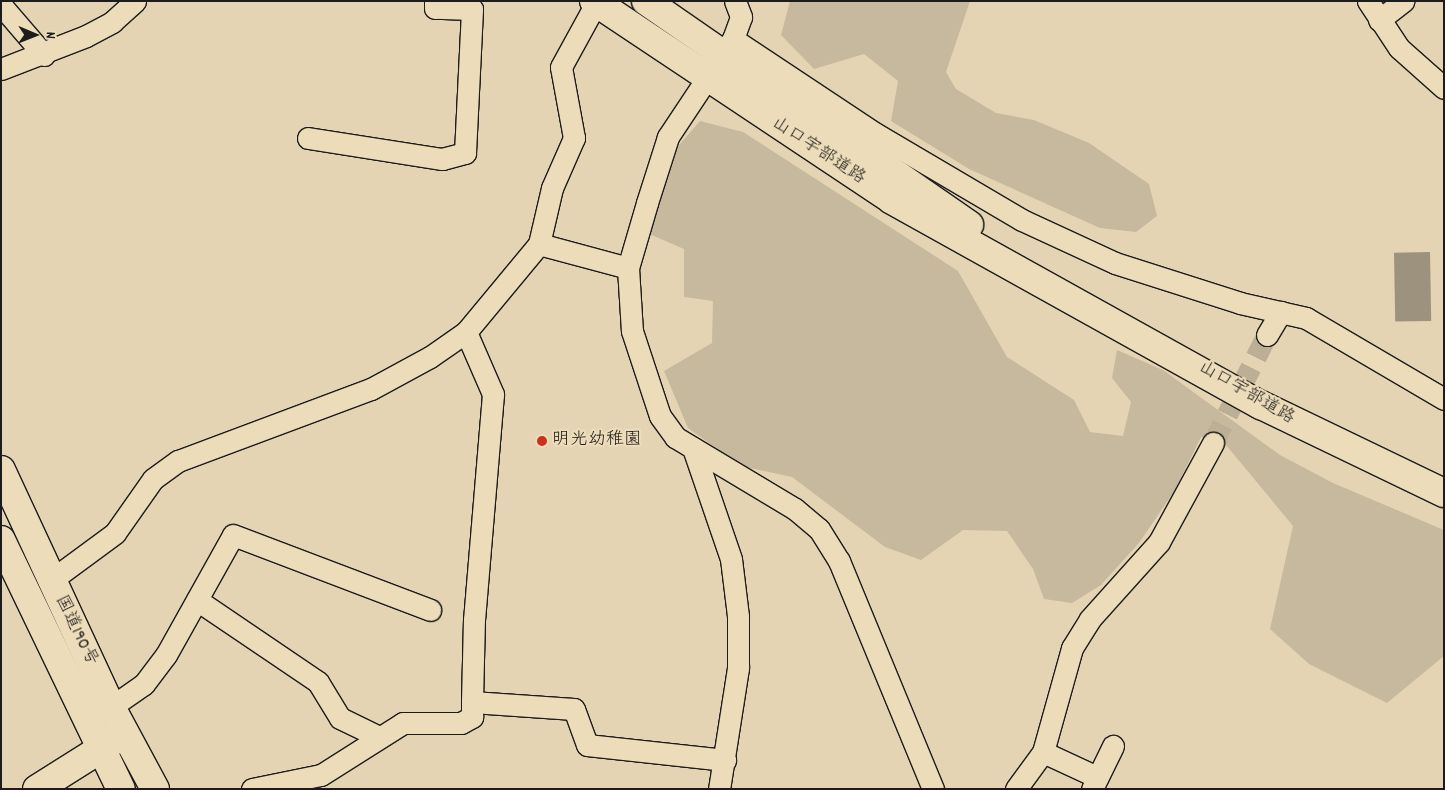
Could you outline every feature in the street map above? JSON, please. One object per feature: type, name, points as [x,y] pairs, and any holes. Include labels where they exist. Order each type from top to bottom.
[{"type":"main road","name":"山口宇部道路","points":[[646,1],[729,47],[1053,287]]},
{"type":"main road","name":"山口宇部道路","points":[[595,2],[709,80],[892,200],[1053,287],[1261,405],[1444,493]]},
{"type":"main road","name":"国道190号","points":[[1,470],[50,581],[124,735],[155,789]]},
{"type":"main road","name":"国道190号","points":[[1,540],[98,749],[121,789]]},
{"type":"main road","points":[[38,789],[98,749],[124,735]]},
{"type":"street","points":[[1,69],[44,55],[112,22],[135,1]]},
{"type":"street","points":[[308,138],[442,159],[465,153],[472,9],[435,8],[435,1]]},
{"type":"street","points":[[735,1],[741,16],[729,47],[709,80],[668,137],[628,268],[632,331],[660,416],[675,437],[795,509],[819,529],[839,560],[933,789]]},
{"type":"street","points":[[1368,1],[1378,20],[1399,48],[1444,88]]},
{"type":"street","points":[[1378,20],[1403,1]]},
{"type":"street","points":[[50,581],[115,533],[153,479],[178,461],[371,389],[466,332],[540,244],[552,188],[574,138],[560,67],[595,2]]},
{"type":"street","points":[[1,5],[44,55]]},
{"type":"street","points":[[729,47],[1022,220],[1115,263],[1306,318],[1444,399]]},
{"type":"street","points":[[540,244],[628,268]]},
{"type":"street","points":[[1268,335],[1281,312]]},
{"type":"street","points":[[252,789],[321,775],[377,736],[403,723],[461,723],[472,717],[474,619],[493,394],[466,332]]},
{"type":"street","points":[[1016,789],[1043,752],[1072,648],[1090,618],[1159,542],[1213,444]]},
{"type":"street","points":[[693,448],[732,559],[738,616],[738,668],[720,788]]},
{"type":"street","points":[[111,707],[144,684],[197,600],[233,535],[430,610]]},
{"type":"street","points":[[197,600],[318,682],[340,718],[377,736]]},
{"type":"street","points":[[472,702],[574,709],[587,745],[725,760]]},
{"type":"street","points":[[1043,752],[1094,783],[1113,746]]},
{"type":"shaded area","points":[[790,1],[970,1],[946,72],[956,89],[996,113],[1034,120],[1089,143],[1149,184],[1157,216],[1136,232],[1100,228],[969,169],[891,121],[898,81],[864,54],[814,69],[781,35]]},
{"type":"shaded area","points":[[700,121],[743,132],[958,271],[1007,357],[1074,400],[1090,432],[1123,436],[1131,402],[1112,378],[1117,350],[1163,370],[1280,455],[1333,483],[1444,530],[1444,656],[1387,703],[1309,664],[1270,629],[1293,526],[1226,445],[1201,437],[1175,490],[1139,543],[1101,585],[1072,603],[1044,599],[1033,569],[1007,531],[963,530],[921,560],[885,547],[792,477],[741,466],[688,428],[664,371],[712,343],[713,301],[684,297],[684,249],[647,233],[672,153]]},
{"type":"shaded area","points":[[1430,252],[1431,321],[1395,322],[1394,253]]},
{"type":"tunnel","points":[[1213,443],[1267,335]]},
{"type":"place","name":"明光幼稚園","points":[[542,441]]}]
